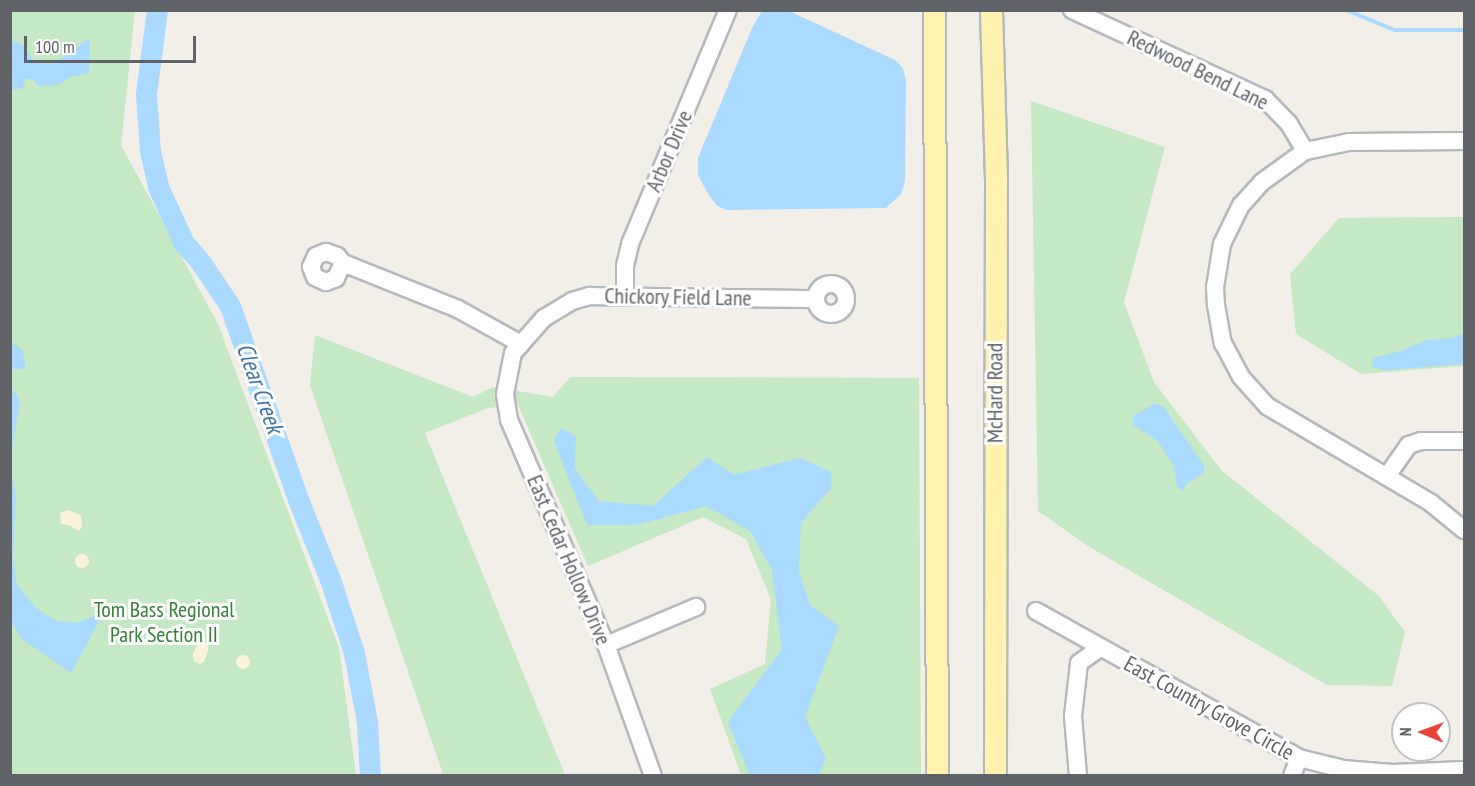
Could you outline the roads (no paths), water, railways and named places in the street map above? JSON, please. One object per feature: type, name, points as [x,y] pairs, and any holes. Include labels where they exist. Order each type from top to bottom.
[{"type":"main road","points":[[934,10],[937,776]]},
{"type":"main road","name":"McHard Road","points":[[991,10],[996,179],[995,776]]},
{"type":"street","name":"Arbor Drive","points":[[625,295],[625,266],[630,243],[728,10]]},
{"type":"street","name":"Redwood Bend Lane","points":[[1072,10],[1265,99],[1289,124],[1305,151]]},
{"type":"street","points":[[1464,141],[1349,141],[1305,151],[1262,182],[1241,205],[1231,223],[1217,266],[1215,306],[1219,327],[1232,362],[1267,406],[1449,515],[1464,530]]},
{"type":"street","points":[[343,263],[458,309],[521,344]]},
{"type":"street","name":"Chickory Field Lane","points":[[521,344],[544,318],[572,301],[590,296],[816,299]]},
{"type":"street","name":"East Cedar Hollow Drive","points":[[521,344],[513,353],[509,366],[505,394],[510,420],[606,645],[653,776]]},
{"type":"street","points":[[1387,477],[1408,445],[1421,441],[1464,441]]},
{"type":"street","points":[[606,645],[696,607]]},
{"type":"street","name":"East Country Grove Circle","points":[[1036,611],[1299,758],[1343,769],[1393,773],[1464,770]]},
{"type":"street","points":[[1078,776],[1073,716],[1079,663],[1100,648]]},
{"type":"street","points":[[1292,776],[1299,758]]},
{"type":"water","points":[[762,11],[789,11],[895,60],[903,68],[906,80],[905,181],[901,194],[886,208],[726,210],[716,205],[707,192],[698,175],[698,158],[753,26]]},
{"type":"water","points":[[11,40],[23,45],[35,62],[49,65],[73,52],[86,40],[90,40],[89,73],[70,77],[59,85],[38,86],[33,79],[26,79],[23,88],[11,90]]},
{"type":"water","points":[[1464,333],[1464,364],[1386,370],[1372,367],[1373,358],[1401,351],[1427,340],[1454,338]]},
{"type":"water","points":[[10,341],[23,351],[26,369],[11,369]]},
{"type":"water","points":[[11,387],[20,400],[11,457]]},
{"type":"water","points":[[1154,404],[1163,406],[1205,467],[1203,474],[1187,483],[1183,491],[1177,486],[1174,466],[1158,441],[1133,425],[1133,416]]},
{"type":"water","points":[[561,428],[576,436],[575,469],[599,501],[653,506],[707,457],[734,475],[800,458],[831,472],[831,488],[801,523],[799,571],[810,605],[839,626],[805,717],[826,758],[819,775],[750,775],[728,722],[782,649],[772,570],[750,531],[706,506],[637,525],[587,525],[554,441]]},
{"type":"water","points":[[10,469],[16,495],[13,557],[17,585],[36,608],[54,620],[77,623],[104,612],[71,673],[21,638],[11,622]]},
{"type":"waterway","name":"Clear Creek","points":[[157,10],[146,93],[150,151],[158,187],[184,243],[199,260],[230,306],[299,502],[330,579],[354,653],[367,722],[370,776]]},
{"type":"waterway","points":[[1346,10],[1395,30],[1464,30]]},
{"type":"park label","name":"Tom Bass Regional Park Section II","points":[[164,622]]}]
